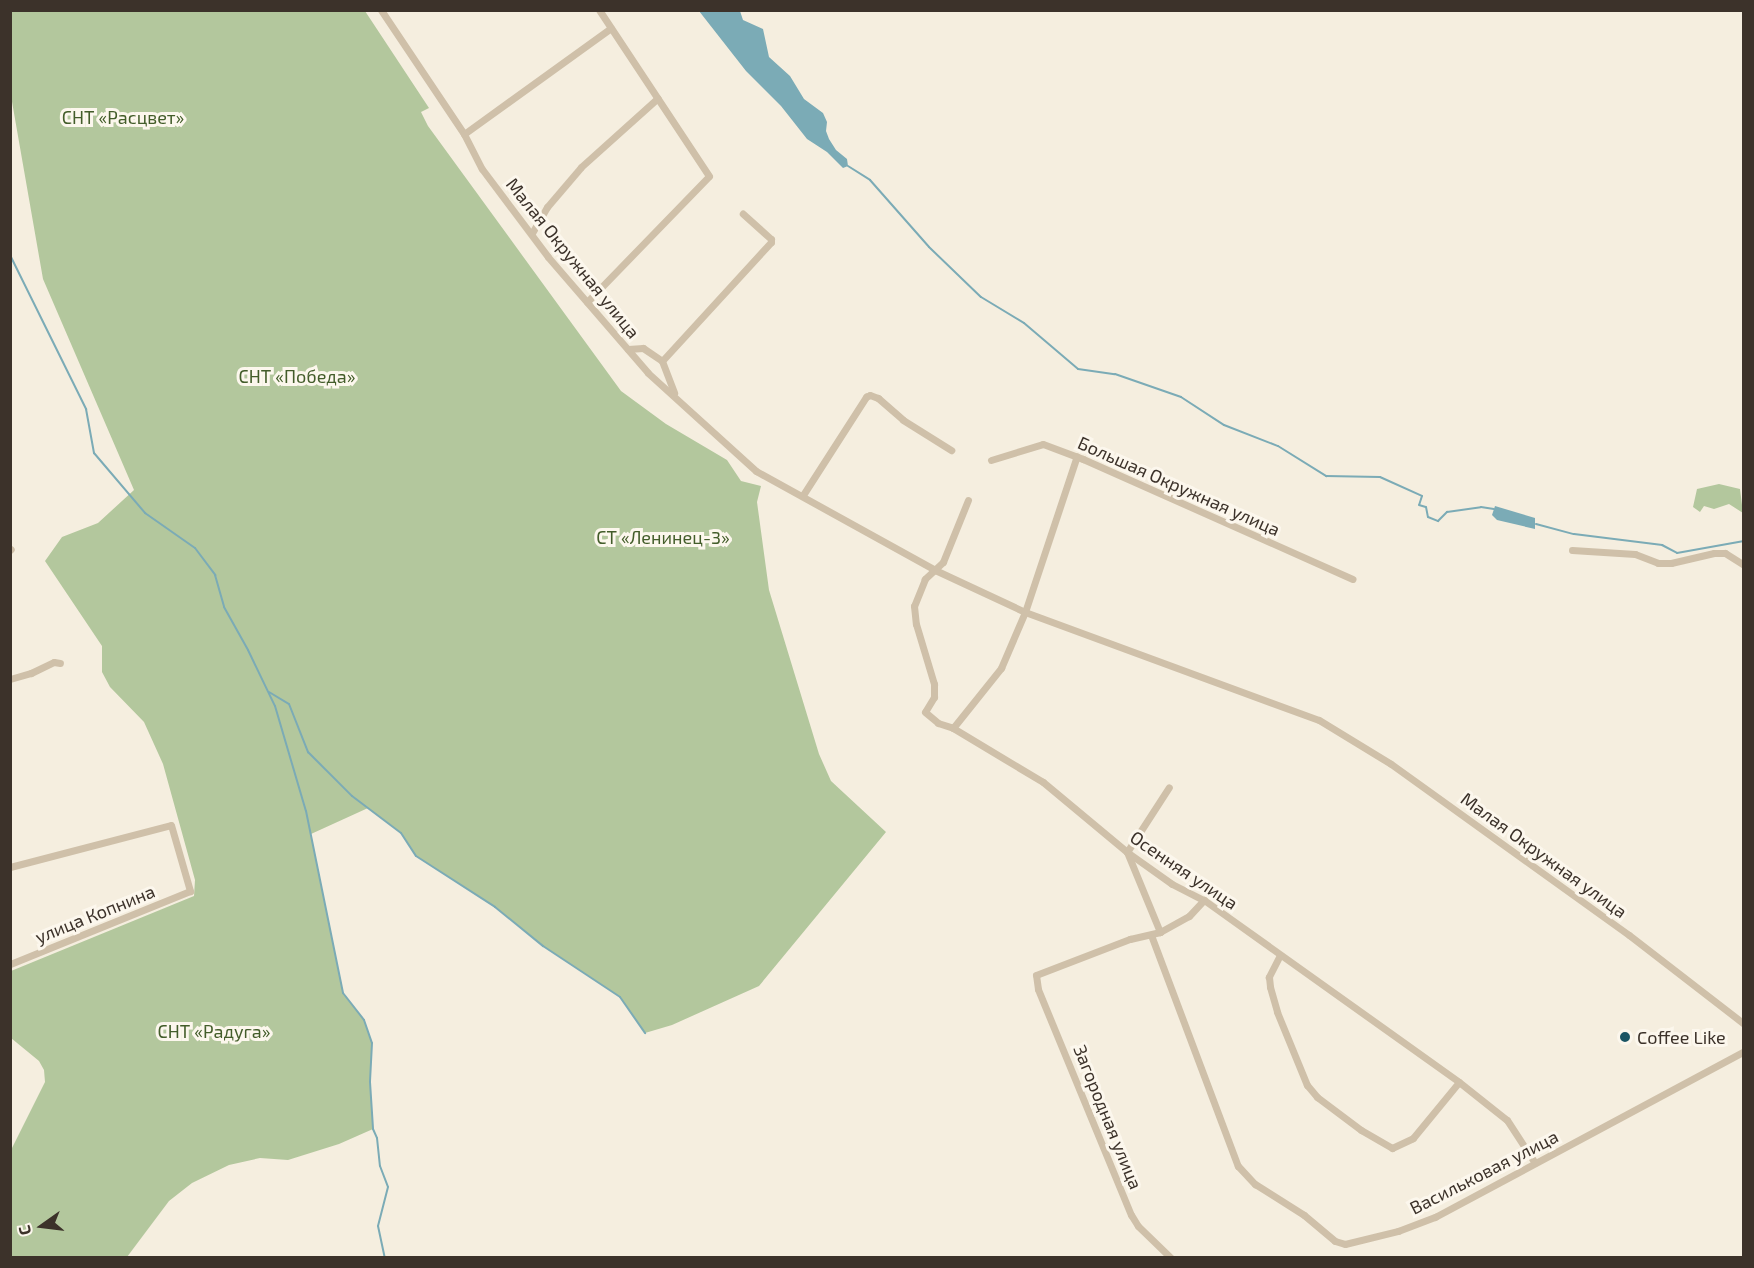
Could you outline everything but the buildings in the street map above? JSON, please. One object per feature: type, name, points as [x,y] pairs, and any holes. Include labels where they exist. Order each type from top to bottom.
[{"type":"street","name":"Малая Окружная улица","points":[[381,10],[464,134],[482,169],[548,257],[648,373],[675,395],[756,471],[935,570],[1025,612],[1319,720],[1391,764],[1574,895],[1705,992],[1743,1024]]},
{"type":"street","points":[[587,302],[709,176],[598,10]]},
{"type":"street","points":[[464,134],[611,28]]},
{"type":"street","points":[[532,233],[548,207],[581,167],[658,98]]},
{"type":"street","points":[[662,361],[771,242],[771,239],[742,214]]},
{"type":"street","points":[[628,349],[643,348],[662,361],[675,395]]},
{"type":"street","points":[[803,495],[866,397],[870,395],[878,398],[903,420],[951,450]]},
{"type":"street","name":"Большая Окружная улица","points":[[991,460],[1043,444],[1077,456],[1353,579]]},
{"type":"street","points":[[953,728],[1001,668],[1025,612],[1077,456]]},
{"type":"street","points":[[935,570],[943,561],[968,500]]},
{"type":"street","points":[[1572,550],[1635,554],[1658,563],[1671,563],[1714,553],[1725,553],[1743,566]]},
{"type":"street","name":"Осенняя улица","points":[[935,570],[918,591],[914,606],[915,624],[934,684],[934,697],[925,712],[938,723],[953,728],[1043,782],[1127,852],[1172,884],[1204,900],[1459,1082],[1507,1120],[1535,1163]]},
{"type":"street","points":[[10,679],[31,674],[54,662],[60,663]]},
{"type":"street","points":[[1160,932],[1127,852],[1169,787]]},
{"type":"street","name":"улица Копнина","points":[[10,867],[171,825],[190,891],[10,964]]},
{"type":"street","points":[[1151,935],[1189,916],[1204,900]]},
{"type":"street","name":"Загородная улица","points":[[1151,935],[1130,939],[1036,975],[1038,989],[1131,1215],[1138,1226],[1171,1257]]},
{"type":"street","name":"Васильковая улица","points":[[1151,935],[1238,1166],[1255,1184],[1304,1215],[1335,1241],[1345,1244],[1407,1227],[1435,1216],[1743,1052]]},
{"type":"street","points":[[1280,955],[1269,977],[1270,987],[1277,1012],[1307,1085],[1317,1097],[1360,1130],[1392,1148],[1413,1138],[1459,1082]]},
{"type":"green space","points":[[10,11],[365,11],[429,108],[421,112],[428,126],[621,391],[666,424],[727,460],[741,481],[761,486],[757,502],[769,590],[819,754],[831,781],[886,832],[759,986],[672,1025],[645,1033],[620,997],[543,946],[495,907],[416,856],[401,833],[368,808],[311,834],[343,993],[364,1020],[372,1043],[370,1082],[373,1129],[339,1144],[288,1160],[260,1158],[229,1165],[192,1183],[169,1201],[127,1257],[11,1257],[11,1150],[45,1082],[44,1070],[39,1061],[11,1038],[11,971],[194,896],[195,880],[163,764],[144,722],[110,687],[102,672],[102,646],[45,561],[62,537],[98,523],[134,490],[43,279],[11,96]]},
{"type":"green space","points":[[1719,484],[1740,489],[1743,513],[1729,504],[1714,509],[1704,506],[1700,512],[1693,507],[1697,489]]},
{"type":"water","points":[[699,11],[740,11],[743,20],[763,29],[769,57],[790,76],[804,99],[823,113],[827,122],[826,131],[829,139],[836,150],[847,159],[848,166],[843,168],[827,152],[807,139],[781,106],[746,71]]},
{"type":"water","points":[[1495,506],[1535,518],[1535,529],[1497,520],[1492,515]]},
{"type":"waterway","points":[[848,166],[870,180],[929,247],[981,297],[1024,323],[1078,369],[1115,374],[1181,397],[1224,425],[1278,446],[1326,476],[1380,477],[1422,496],[1419,505],[1426,507],[1428,517],[1438,521],[1447,512],[1481,507],[1494,509]]},
{"type":"waterway","points":[[10,255],[86,409],[94,453],[145,513],[195,548],[215,575],[224,607],[275,706],[306,811],[343,993],[364,1020],[372,1043],[370,1082],[373,1129],[377,1138],[380,1166],[388,1187],[378,1226],[385,1258]]},
{"type":"waterway","points":[[1536,524],[1574,534],[1662,545],[1677,553],[1744,541]]},
{"type":"waterway","points":[[269,692],[289,704],[308,752],[352,796],[401,833],[416,856],[495,907],[543,946],[620,997],[645,1033]]},
{"type":"place","name":"Coffee Like","points":[[1625,1037]]},
{"type":"park label","name":"СНТ «Расцвет»","points":[[123,117]]},
{"type":"park label","name":"СНТ «Победа»","points":[[297,376]]},
{"type":"park label","name":"СТ «Ленинец-3»","points":[[663,537]]},
{"type":"park label","name":"СНТ «Радуга»","points":[[214,1031]]}]
